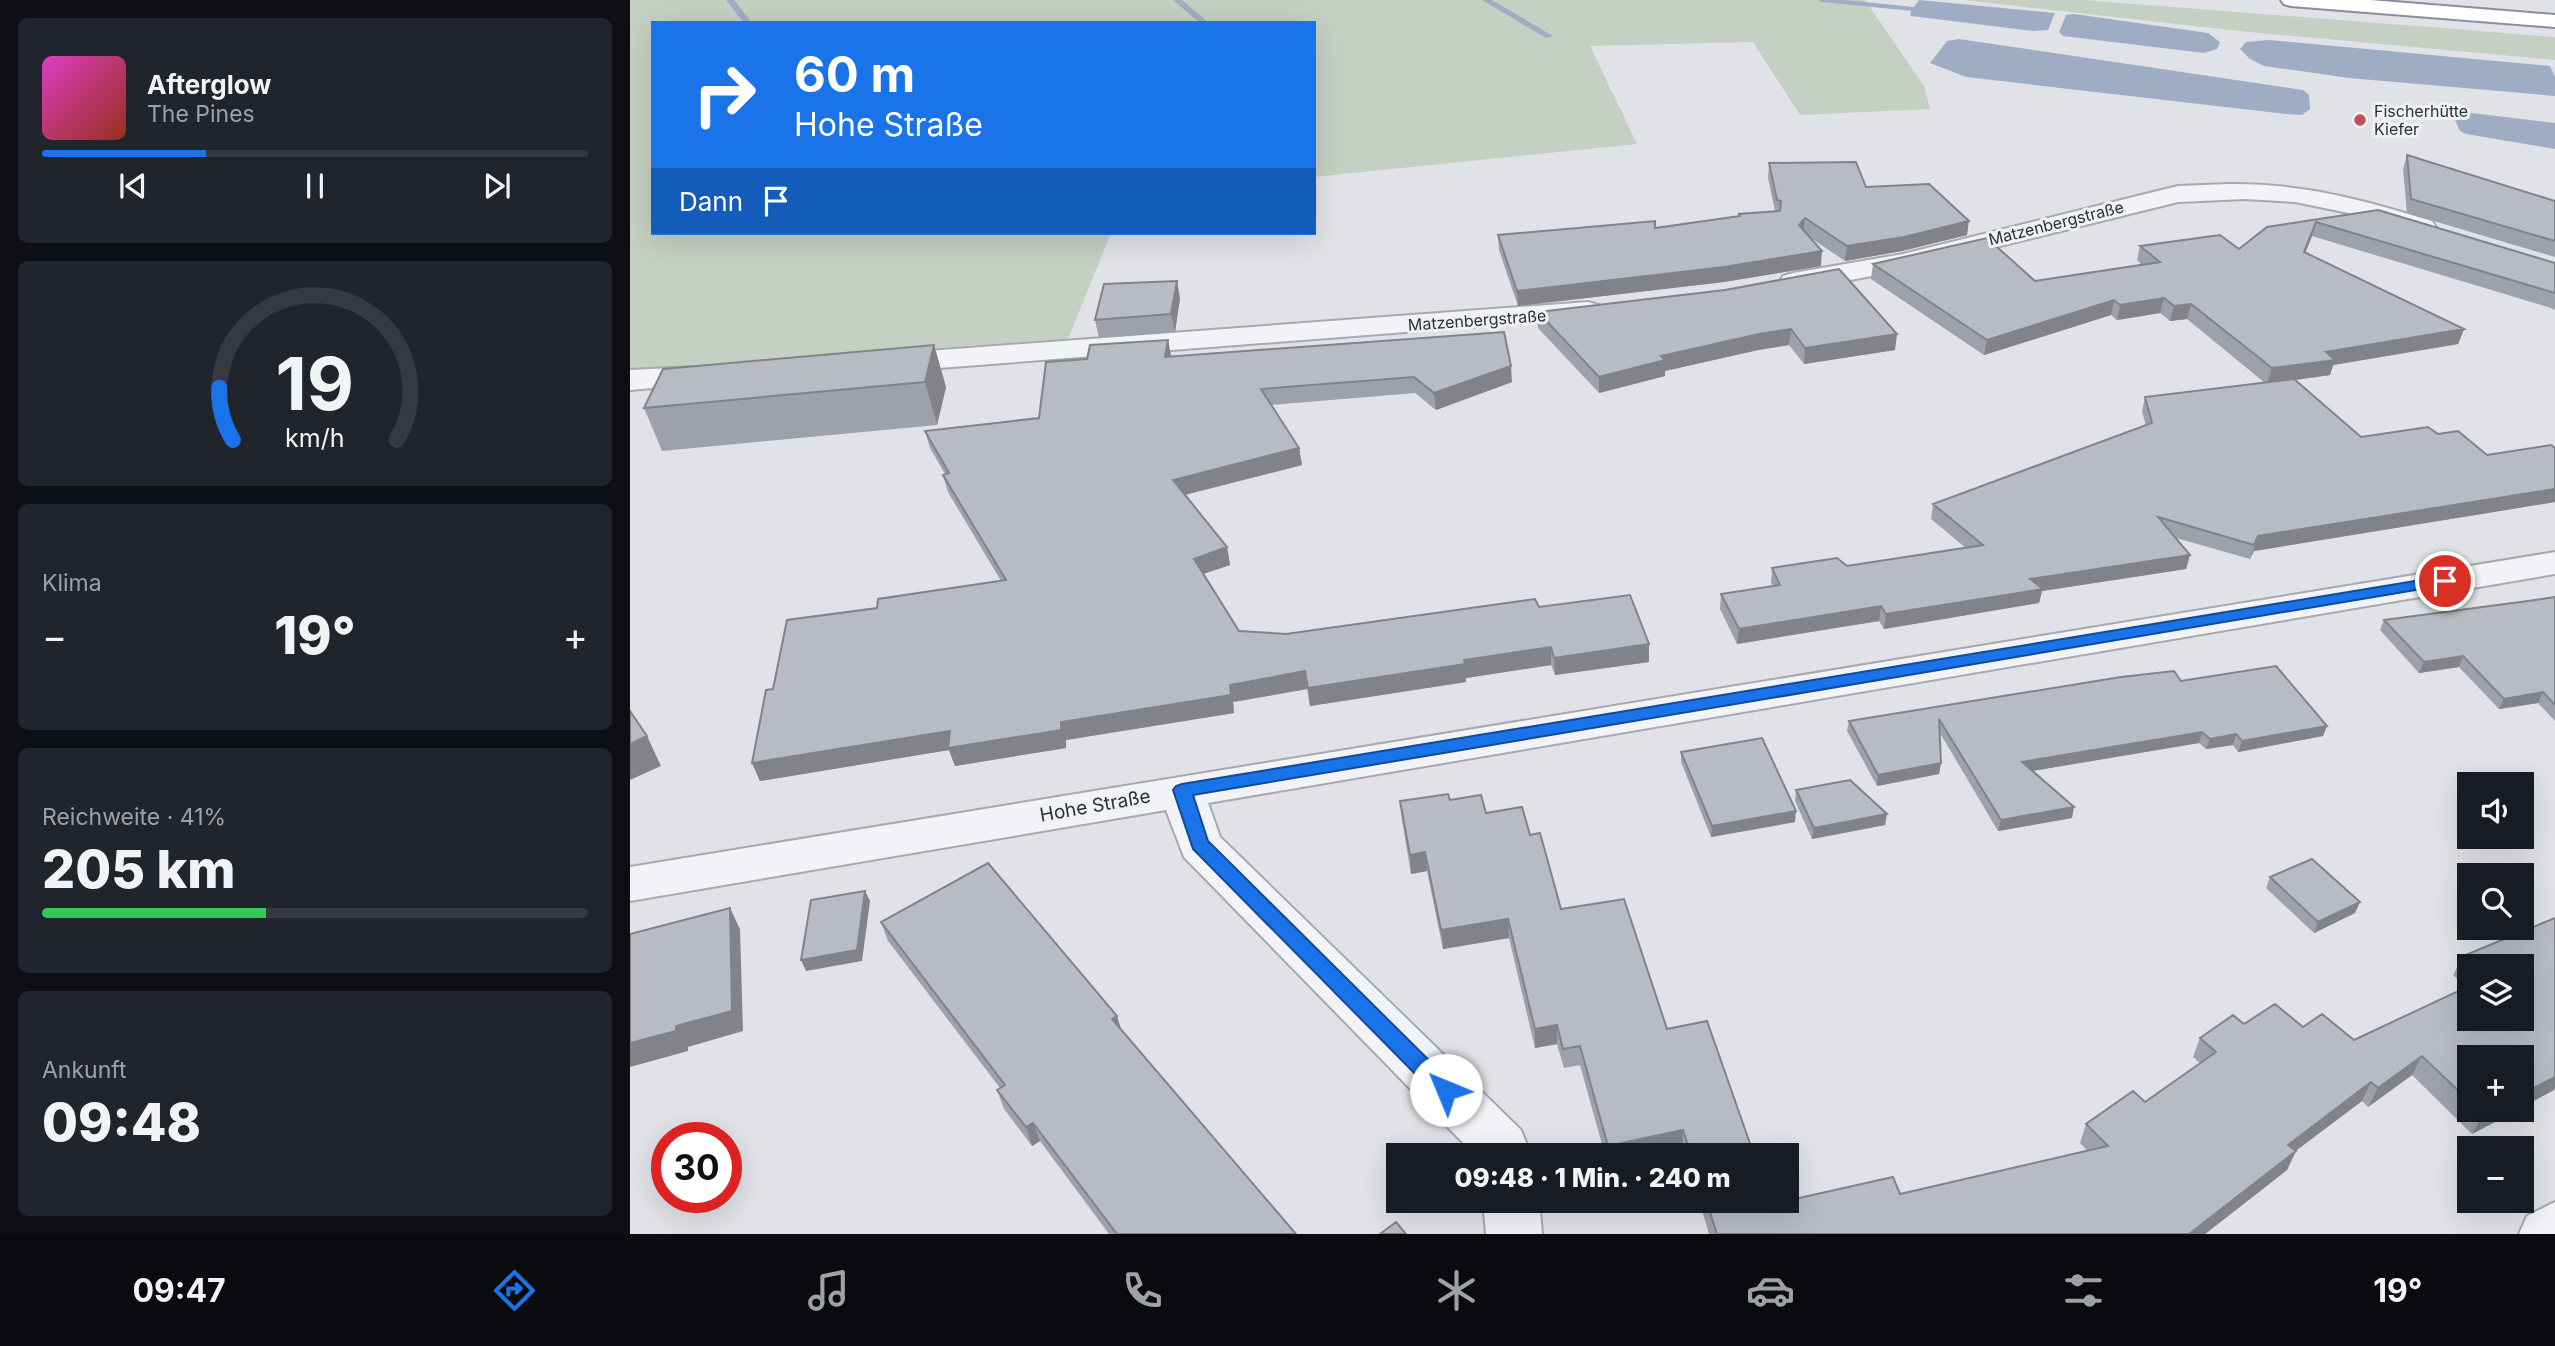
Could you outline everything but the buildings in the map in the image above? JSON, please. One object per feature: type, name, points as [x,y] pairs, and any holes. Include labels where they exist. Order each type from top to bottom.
[{"type":"highway","points":[[2291,0],[2555,21]]},
{"type":"highway","points":[[2546,0],[2555,1]]},
{"type":"street","name":"Matzenbergstraße","points":[[1771,286],[1903,262],[2165,196],[2191,193],[2268,192],[2313,197],[2448,235]]},
{"type":"street","name":"Matzenbergstraße","points":[[853,365],[1566,314],[1619,307]]},
{"type":"street","points":[[630,380],[741,373]]},
{"type":"street","name":"Hohe Straße","points":[[630,884],[2555,563]]},
{"type":"street","points":[[1182,790],[1200,845],[1498,1143]]},
{"type":"street","points":[[1512,1213],[1514,1234]]},
{"type":"street","points":[[2547,1234],[2555,1228]]},
{"type":"green space","points":[[630,0],[1865,0],[1924,86],[1930,109],[1800,115],[1753,42],[1590,46],[1637,144],[1316,177],[1316,21],[651,21],[651,235],[1110,235],[1068,339],[630,369]]},
{"type":"green space","points":[[1964,0],[2084,0],[2555,37],[2555,60],[2239,31]]},
{"type":"water","points":[[1919,0],[2055,13],[2048,30],[2033,31],[1911,16],[1910,13]]},
{"type":"water","points":[[2066,15],[2208,33],[2220,42],[2217,49],[2204,53],[2063,36],[2059,32]]},
{"type":"water","points":[[1959,39],[2303,90],[2309,95],[2310,109],[2302,115],[2286,114],[1966,77],[1930,63],[1947,41]]},
{"type":"water","points":[[2269,40],[2550,66],[2555,77],[2555,96],[2349,78],[2264,66],[2250,59],[2240,49],[2246,42]]},
{"type":"water","points":[[2456,111],[2555,123],[2555,149],[2466,134],[2460,131],[2452,114]]},
{"type":"waterway","points":[[730,0],[746,21]]},
{"type":"waterway","points":[[1177,0],[1203,21]]},
{"type":"waterway","points":[[1486,0],[1549,36]]},
{"type":"waterway","points":[[1822,0],[1913,9]]},
{"type":"place","name":"Fischerhütte Kiefer","points":[[2360,120]]},
{"type":"route","points":[[1446,1090],[1200,845],[1182,790],[2445,581]]}]
